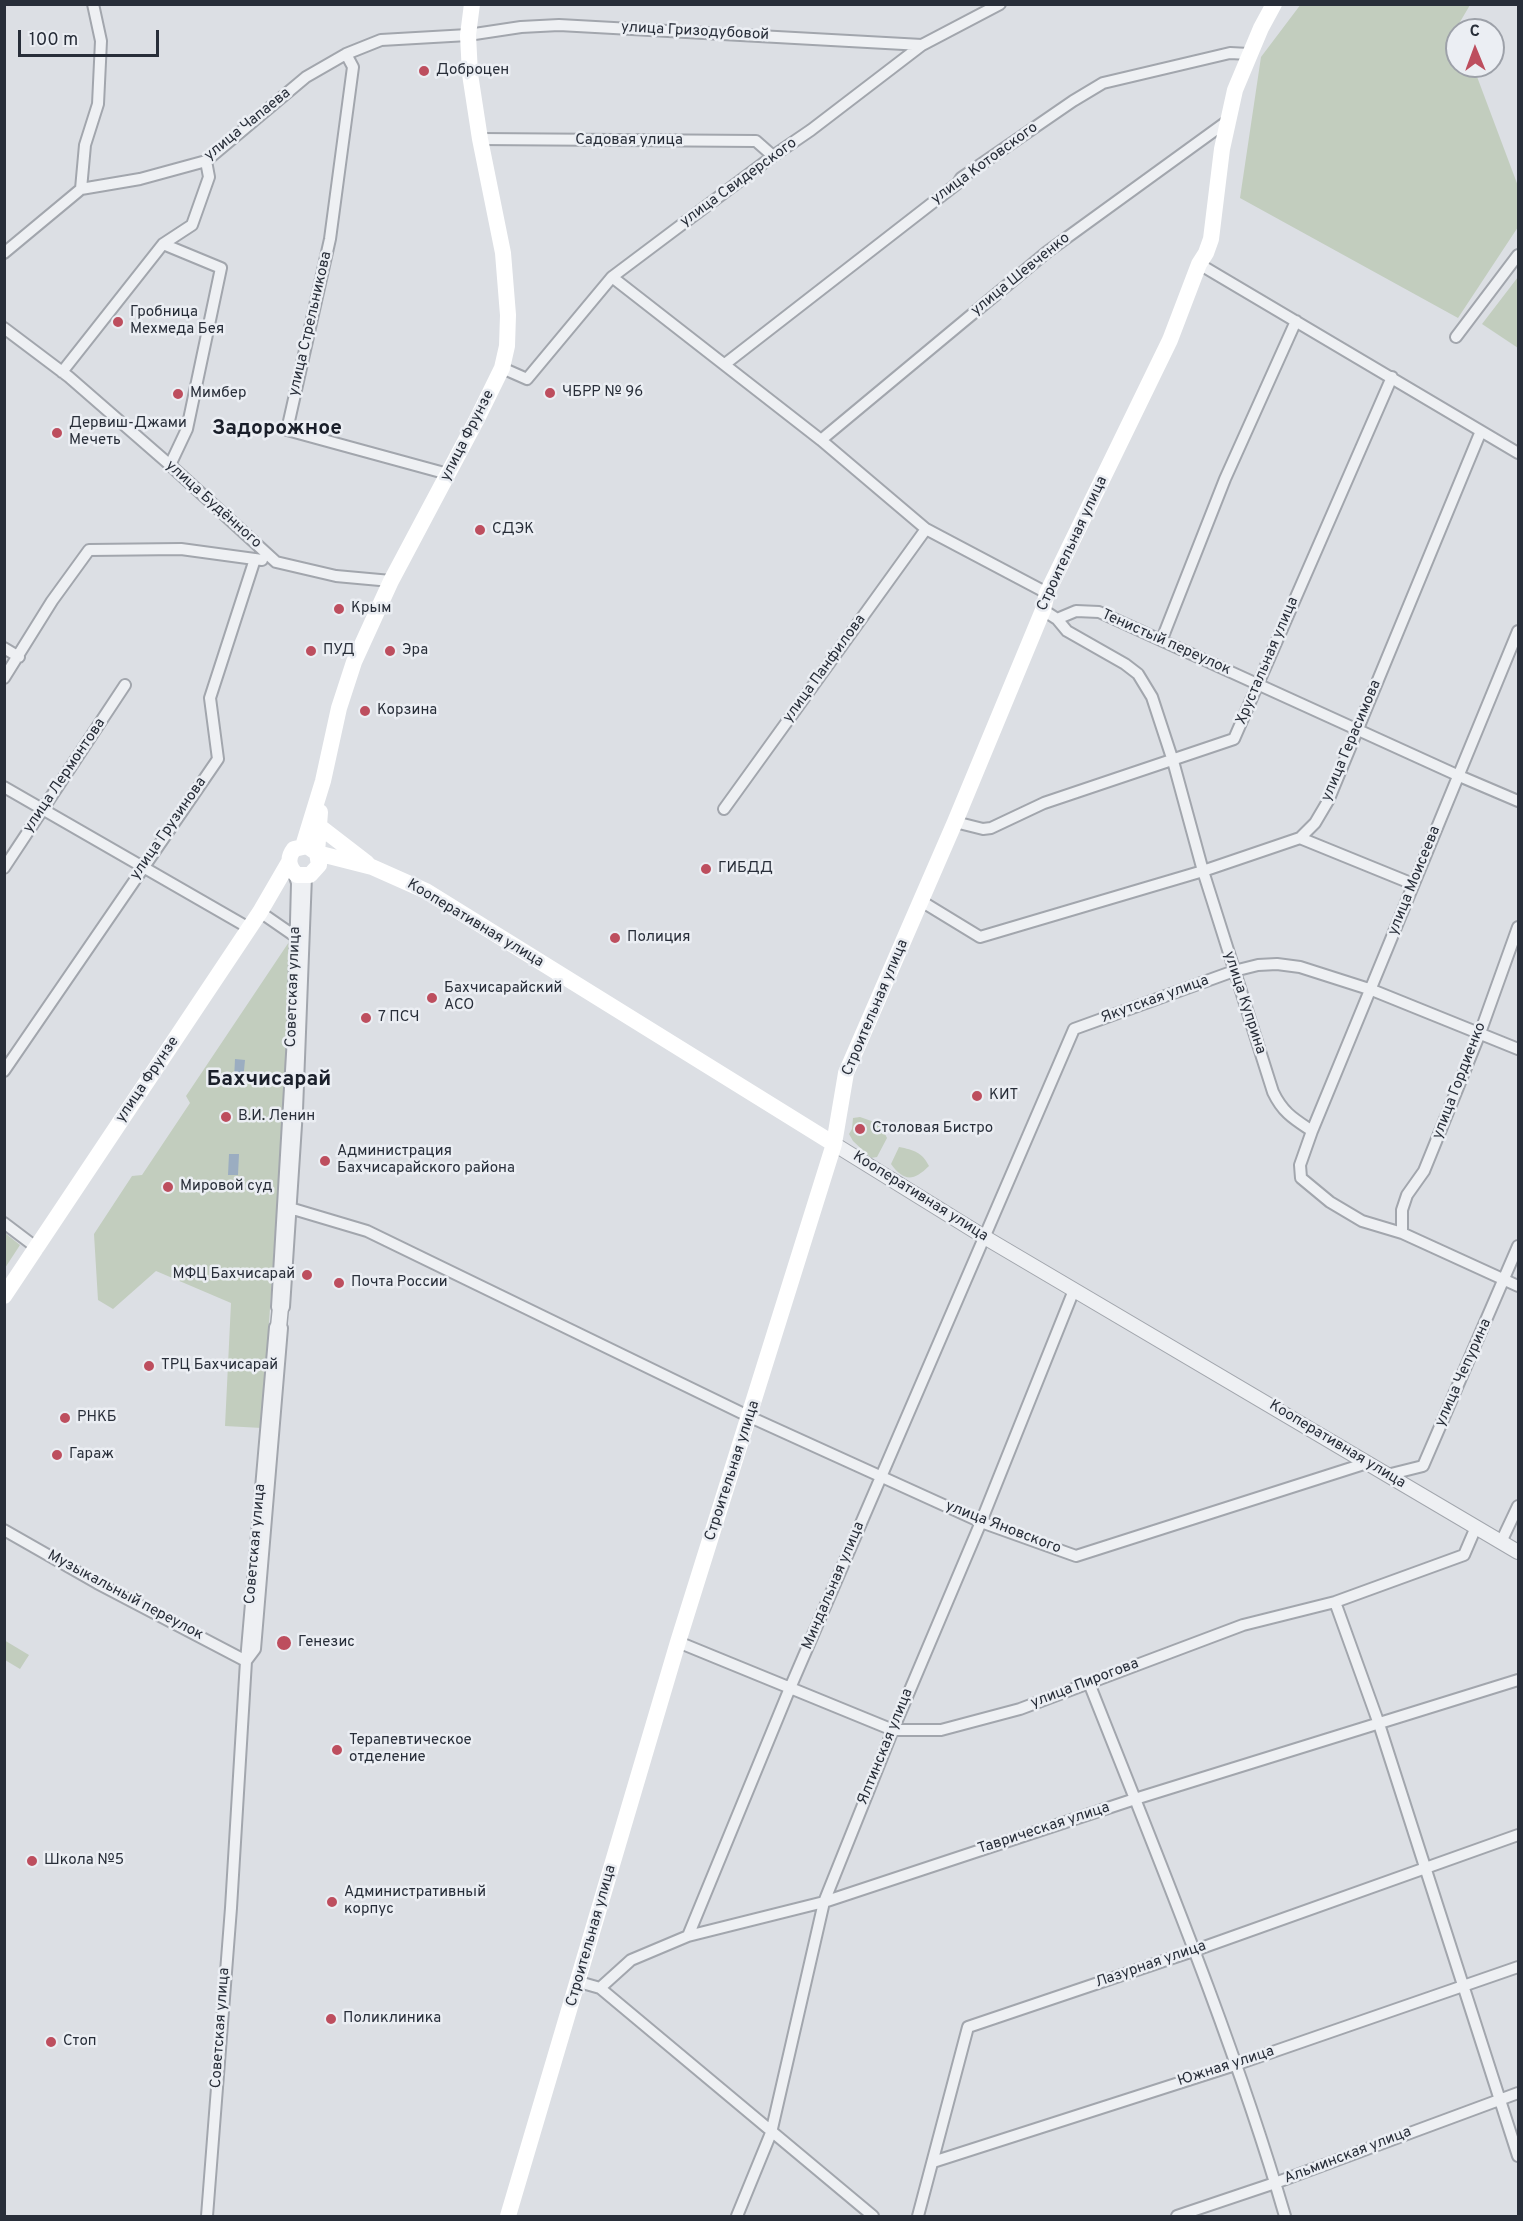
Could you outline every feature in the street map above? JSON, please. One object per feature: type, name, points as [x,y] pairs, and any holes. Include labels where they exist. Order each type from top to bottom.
[{"type":"main road","name":"улица Фрунзе","points":[[4,1296],[260,912],[303,865],[339,708],[354,662],[391,581],[502,368],[507,346],[508,315],[503,253],[480,139],[470,74],[468,36],[472,4]]},
{"type":"main road","name":"Строительная улица","points":[[508,2217],[678,1642],[834,1144],[846,1073],[956,822],[1043,610],[1047,593],[1170,340],[1199,264],[1206,253],[1211,239],[1222,149],[1235,90],[1249,54],[1274,4]]},
{"type":"main road","points":[[303,865],[319,826],[323,781]]},
{"type":"main road","points":[[319,826],[372,867]]},
{"type":"main road","name":"Кооперативная улица","points":[[303,865],[372,867],[426,891],[834,1144]]},
{"type":"street","points":[[4,253],[81,189],[85,145],[98,104],[101,41],[93,4]]},
{"type":"street","name":"улица Свидерского","points":[[502,368],[527,379],[612,277],[922,45],[1000,4]]},
{"type":"street","name":"улица Гризодубовой","points":[[468,36],[521,27],[559,25],[922,45]]},
{"type":"street","name":"улица Чапаева","points":[[81,189],[140,179],[206,161],[306,77],[346,54],[381,40],[468,36]]},
{"type":"street","points":[[881,44],[889,49],[891,69]]},
{"type":"street","name":"улица Котовского","points":[[725,364],[958,183],[961,178],[1073,101],[1104,83],[1230,53],[1249,54]]},
{"type":"street","name":"улица Стрельникова","points":[[346,54],[353,67],[330,239],[287,430],[448,474]]},
{"type":"street","name":"улица Шевченко","points":[[821,440],[1047,252],[1229,120]]},
{"type":"street","name":"Садовая улица","points":[[480,139],[756,141],[773,156]]},
{"type":"street","points":[[62,372],[163,244],[192,225],[209,177],[206,161]]},
{"type":"street","points":[[163,244],[221,267],[187,429],[170,465]]},
{"type":"street","points":[[1456,337],[1518,255]]},
{"type":"street","points":[[1199,264],[1518,453]]},
{"type":"street","points":[[612,277],[821,440],[926,529],[1047,593]]},
{"type":"street","points":[[1162,639],[1225,479],[1296,321]]},
{"type":"street","name":"улица Будённого","points":[[4,328],[62,372],[170,465],[276,562],[336,576],[391,581]]},
{"type":"street","name":"Хрустальная улица","points":[[956,822],[983,829],[991,828],[1044,803],[1234,739],[1392,377]]},
{"type":"street","name":"улица Герасимова","points":[[1300,838],[1315,823],[1328,801],[1481,431]]},
{"type":"street","name":"улица Панфилова","points":[[724,809],[926,529]]},
{"type":"street","points":[[4,678],[52,601],[89,550],[182,549],[276,562]]},
{"type":"street","name":"улица Грузинова","points":[[4,1071],[218,759],[210,698],[255,559]]},
{"type":"street","points":[[1043,610],[1057,620]]},
{"type":"street","name":"Тенистый переулок","points":[[1057,620],[1076,611],[1098,612],[1162,639],[1457,776],[1518,801]]},
{"type":"street","name":"улица Куприна","points":[[1057,620],[1067,631],[1125,664],[1138,674],[1152,697],[1173,761],[1203,871],[1273,1092],[1286,1114],[1312,1131]]},
{"type":"street","name":"улица Моисеева","points":[[1312,1131],[1518,631]]},
{"type":"street","points":[[4,648],[19,657]]},
{"type":"street","name":"улица Лермонтова","points":[[4,868],[125,685]]},
{"type":"street","points":[[4,787],[249,928]]},
{"type":"street","points":[[921,901],[980,937],[1203,871],[1300,838],[1413,884]]},
{"type":"street","name":"Советская улица","points":[[207,2217],[231,1908],[246,1661],[279,1328],[300,939],[297,883],[303,865]]},
{"type":"street","points":[[260,912],[300,939]]},
{"type":"street","name":"улица Гордиенко","points":[[1402,1233],[1402,1210],[1407,1195],[1424,1171],[1480,1033],[1518,927]]},
{"type":"street","name":"Якутская улица","points":[[986,1238],[1074,1029],[1234,971],[1258,965],[1277,964],[1300,967],[1372,990],[1518,1049]]},
{"type":"street","points":[[1312,1131],[1299,1171],[1305,1183],[1330,1203],[1362,1221],[1402,1233],[1518,1286]]},
{"type":"street","name":"Кооперативная улица","points":[[834,1144],[986,1238],[1518,1552]]},
{"type":"street","name":"улица Яновского","points":[[287,1207],[367,1231],[750,1417],[981,1522],[1076,1556],[1367,1463]]},
{"type":"street","points":[[4,1222],[37,1248]]},
{"type":"street","name":"Миндальная улица","points":[[688,1936],[790,1688],[986,1238]]},
{"type":"street","name":"улица Чепурина","points":[[1387,1475],[1423,1466],[1518,1246]]},
{"type":"street","name":"Ялтинская улица","points":[[737,2217],[771,2133],[824,1902],[892,1730],[981,1522],[1074,1290]]},
{"type":"street","points":[[1501,1542],[1518,1506]]},
{"type":"street","name":"улица Пирогова","points":[[678,1642],[892,1730],[941,1730],[1020,1709],[1244,1625],[1335,1602],[1464,1555],[1476,1527]]},
{"type":"street","name":"Музыкальный переулок","points":[[4,1530],[97,1583],[246,1661]]},
{"type":"street","points":[[1335,1602],[1378,1724],[1518,2156]]},
{"type":"street","name":"Таврическая улица","points":[[600,1988],[631,1960],[688,1936],[824,1902],[1135,1799],[1518,1680]]},
{"type":"street","points":[[1089,1683],[1235,2065],[1285,2217]]},
{"type":"street","name":"Лазурная улица","points":[[918,2217],[968,2027],[1193,1951],[1518,1835]]},
{"type":"street","name":"Южная улица","points":[[933,2162],[1235,2065],[1518,1967]]},
{"type":"street","points":[[579,1982],[600,1988],[873,2217]]},
{"type":"street","name":"Альминская улица","points":[[1177,2217],[1275,2183],[1518,2092]]},
{"type":"green space","points":[[1301,4],[1470,5],[1462,18],[1445,18],[1445,78],[1478,78],[1518,186],[1518,227],[1458,318],[1240,198],[1261,57]]},
{"type":"green space","points":[[1518,277],[1518,348],[1482,324]]},
{"type":"green space","points":[[295,933],[262,1428],[225,1426],[231,1303],[156,1271],[113,1309],[98,1300],[94,1234],[132,1176],[142,1175],[190,1103],[186,1096]]},
{"type":"green space","points":[[860,1117],[880,1124],[887,1138],[877,1157],[871,1158],[849,1134],[853,1118]]},
{"type":"green space","points":[[899,1147],[917,1152],[929,1166],[914,1177],[900,1174],[891,1164]]},
{"type":"green space","points":[[5,1233],[20,1245],[5,1268]]},
{"type":"green space","points":[[4,1640],[29,1655],[20,1669],[5,1660]]},
{"type":"water","points":[[235,1059],[245,1060],[243,1081],[234,1080]]},
{"type":"water","points":[[229,1154],[239,1154],[238,1175],[228,1175]]},
{"type":"place","name":"Доброцен","points":[[424,71]]},
{"type":"place","name":"Гробница Мехмеда Бея","points":[[118,322]]},
{"type":"place","name":"ЧБРР № 96","points":[[550,393]]},
{"type":"place","name":"Мимбер","points":[[178,394]]},
{"type":"place","name":"Дервиш-Джами Мечеть","points":[[57,433]]},
{"type":"place","name":"СДЭК","points":[[480,530]]},
{"type":"place","name":"Крым","points":[[339,609]]},
{"type":"place","name":"ПУД","points":[[311,651]]},
{"type":"place","name":"Эра","points":[[390,651]]},
{"type":"place","name":"Корзина","points":[[365,711]]},
{"type":"place","name":"ГИБДД","points":[[706,869]]},
{"type":"place","name":"Полиция","points":[[615,938]]},
{"type":"place","name":"Бахчисарайский АСО","points":[[432,998]]},
{"type":"place","name":"7 ПСЧ","points":[[366,1018]]},
{"type":"place","name":"КИТ","points":[[977,1096]]},
{"type":"place","name":"В.И. Ленин","points":[[226,1117]]},
{"type":"place","name":"Столовая Бистро","points":[[860,1129]]},
{"type":"place","name":"Администрация Бахчисарайского района","points":[[325,1161]]},
{"type":"place","name":"Мировой суд","points":[[168,1187]]},
{"type":"place","name":"МФЦ Бахчисарай","points":[[307,1275]]},
{"type":"place","name":"Почта России","points":[[339,1283]]},
{"type":"place","name":"ТРЦ Бахчисарай","points":[[149,1366]]},
{"type":"place","name":"РНКБ","points":[[65,1418]]},
{"type":"place","name":"Гараж","points":[[57,1455]]},
{"type":"place","name":"Генезис","points":[[284,1643]]},
{"type":"place","name":"Терапевтическое отделение","points":[[337,1750]]},
{"type":"place","name":"Школа №5","points":[[32,1861]]},
{"type":"place","name":"Административный корпус","points":[[332,1902]]},
{"type":"place","name":"Поликлиника","points":[[331,2019]]},
{"type":"place","name":"Стоп","points":[[51,2042]]},
{"type":"district","name":"Задорожное","points":[[277,430]]},
{"type":"district","name":"Бахчисарай","points":[[269,1081]]}]
